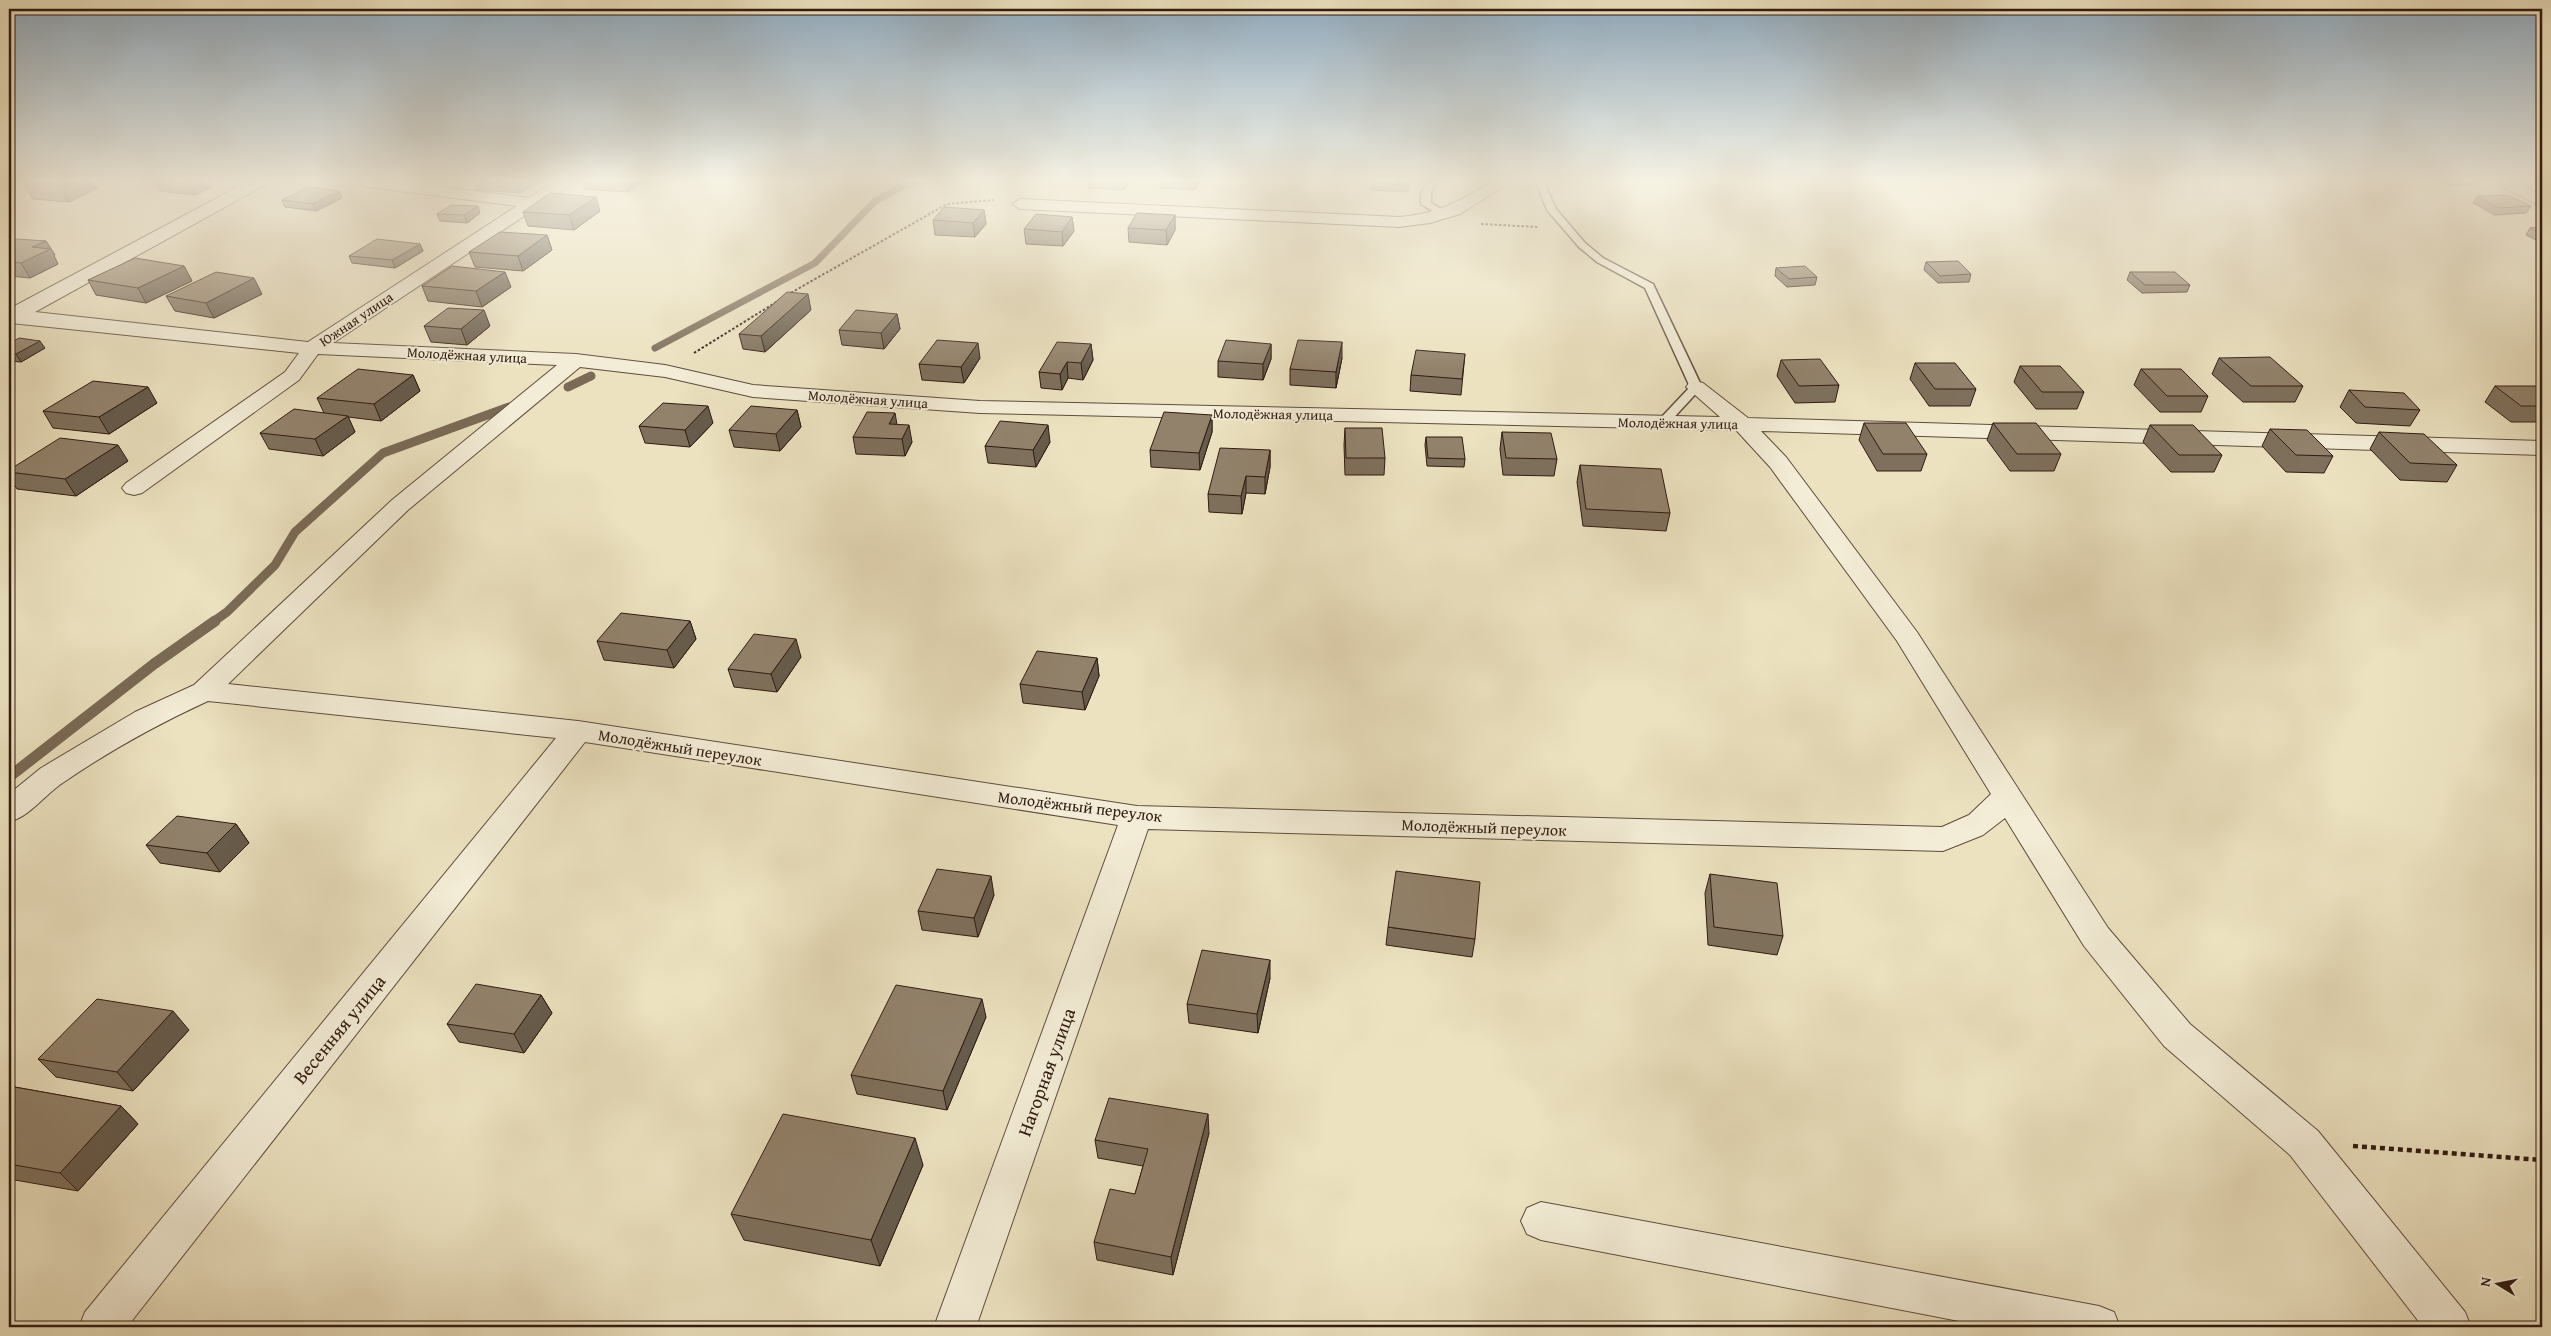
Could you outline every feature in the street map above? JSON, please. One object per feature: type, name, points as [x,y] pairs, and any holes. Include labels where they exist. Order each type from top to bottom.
[{"type":"street","points":[[11,316],[144,244]]},
{"type":"street","name":"Южная улица","points":[[134,488],[292,376],[312,348],[468,244]]},
{"type":"street","name":"Молодёжная улица","points":[[11,316],[312,348],[576,360],[665,371],[753,391],[980,407],[1742,424],[2542,448]]},
{"type":"street","points":[[9,811],[52,775],[144,719],[204,691],[400,505],[576,360]]},
{"type":"street","points":[[1696,387],[1742,424],[1778,462],[1908,638],[2008,794],[2096,937],[2177,1035],[2304,1143],[2450,1327]]},
{"type":"street","name":"Молодёжный переулок","points":[[204,691],[578,731],[1137,817],[1943,839],[1974,828],[1992,813],[2008,794]]},
{"type":"street","name":"Весенняя улица","points":[[100,1327],[578,731]]},
{"type":"street","name":"Нагорная улица","points":[[955,1327],[1137,817]]},
{"type":"street","points":[[1541,1221],[2099,1327]]},
{"type":"lane","points":[[1581,244],[1600,260],[1649,286],[1696,387],[1662,423]]},
{"type":"path","points":[[786,295],[876,244]]},
{"type":"path","points":[[665,371],[778,300]]},
{"type":"path","points":[[2304,1143],[2542,1160]]},
{"type":"building","points":[[9,244],[38,244],[32,247],[50,249],[21,263],[9,262]]},
{"type":"building","points":[[368,244],[419,244],[392,260],[349,256]]},
{"type":"building","points":[[481,244],[534,244],[518,256],[469,252]]},
{"type":"building","points":[[135,258],[184,266],[138,288],[88,280]]},
{"type":"building","points":[[1958,261],[1971,274],[1940,276],[1926,262]]},
{"type":"building","points":[[452,266],[505,272],[476,291],[422,286]]},
{"type":"building","points":[[1805,266],[1817,277],[1789,279],[1776,268]]},
{"type":"building","points":[[216,272],[254,278],[206,303],[166,296]]},
{"type":"building","points":[[2130,272],[2175,272],[2190,285],[2145,285]]},
{"type":"building","points":[[787,292],[808,294],[761,336],[739,334]]},
{"type":"building","points":[[448,308],[484,310],[461,329],[424,326]]},
{"type":"building","points":[[856,310],[897,314],[881,333],[839,330]]},
{"type":"building","points":[[19,338],[40,341],[16,354],[9,353],[9,344]]},
{"type":"building","points":[[937,340],[978,343],[961,367],[919,364]]},
{"type":"building","points":[[1226,340],[1271,344],[1263,364],[1218,361]]},
{"type":"building","points":[[1298,340],[1342,342],[1336,372],[1290,369]]},
{"type":"building","points":[[1057,342],[1091,344],[1081,363],[1067,362],[1060,374],[1039,372]]},
{"type":"building","points":[[1416,350],[1465,354],[1462,379],[1411,375]]},
{"type":"building","points":[[2270,357],[2303,386],[2251,386],[2219,358]]},
{"type":"building","points":[[1820,359],[1839,385],[1799,386],[1781,360]]},
{"type":"building","points":[[1915,363],[1955,363],[1976,389],[1935,389]]},
{"type":"building","points":[[2020,366],[2060,366],[2084,392],[2042,392]]},
{"type":"building","points":[[358,369],[413,375],[374,404],[317,398]]},
{"type":"building","points":[[2141,369],[2181,369],[2208,396],[2167,396]]},
{"type":"building","points":[[93,381],[148,387],[99,417],[43,411]]},
{"type":"building","points":[[2495,386],[2540,386],[2542,387],[2542,406],[2521,406]]},
{"type":"building","points":[[2349,390],[2404,393],[2420,410],[2365,407]]},
{"type":"building","points":[[663,403],[708,406],[685,430],[639,426]]},
{"type":"building","points":[[751,406],[797,410],[776,434],[729,430]]},
{"type":"building","points":[[294,409],[348,416],[315,439],[260,433]]},
{"type":"building","points":[[867,412],[895,413],[889,424],[909,425],[902,439],[853,437]]},
{"type":"building","points":[[1164,412],[1212,415],[1199,453],[1150,450]]},
{"type":"building","points":[[1000,421],[1048,425],[1033,450],[985,446]]},
{"type":"building","points":[[1864,423],[1906,423],[1927,454],[1883,454]]},
{"type":"building","points":[[1993,423],[2036,423],[2061,454],[2017,454]]},
{"type":"building","points":[[2150,425],[2193,425],[2222,455],[2179,455]]},
{"type":"building","points":[[1345,428],[1382,428],[1385,458],[1346,458]]},
{"type":"building","points":[[2270,429],[2307,430],[2333,456],[2296,455]]},
{"type":"building","points":[[1502,432],[1551,433],[1557,459],[1506,458]]},
{"type":"building","points":[[2379,432],[2424,434],[2457,465],[2410,463]]},
{"type":"building","points":[[1426,437],[1462,437],[1465,459],[1428,458]]},
{"type":"building","points":[[60,438],[118,445],[65,479],[9,472],[9,470]]},
{"type":"building","points":[[1220,448],[1270,450],[1265,477],[1246,476],[1241,496],[1208,494]]},
{"type":"building","points":[[1580,465],[1661,469],[1670,513],[1586,509]]},
{"type":"building","points":[[621,613],[690,621],[667,650],[597,641]]},
{"type":"building","points":[[754,634],[796,639],[771,674],[728,669]]},
{"type":"building","points":[[1037,651],[1097,658],[1082,692],[1020,684]]},
{"type":"building","points":[[177,816],[236,824],[207,853],[146,845]]},
{"type":"building","points":[[937,869],[991,876],[974,918],[918,911]]},
{"type":"building","points":[[1396,871],[1480,882],[1475,939],[1388,927]]},
{"type":"building","points":[[1710,874],[1777,883],[1783,936],[1714,927]]},
{"type":"building","points":[[1202,950],[1270,960],[1257,1014],[1187,1004]]},
{"type":"building","points":[[476,984],[541,995],[514,1034],[447,1024]]},
{"type":"building","points":[[896,985],[982,999],[943,1091],[851,1075]]},
{"type":"building","points":[[97,999],[173,1011],[117,1072],[38,1059]]},
{"type":"building","points":[[9,1086],[121,1106],[60,1173],[9,1164]]},
{"type":"building","points":[[1109,1098],[1208,1114],[1171,1257],[1094,1242],[1110,1189],[1135,1194],[1148,1149],[1095,1140]]},
{"type":"building","points":[[783,1114],[915,1138],[871,1240],[731,1214]]},
{"type":"waterway","points":[[655,348],[815,263],[833,244]]},
{"type":"waterway","points":[[568,387],[591,376]]},
{"type":"waterway","points":[[213,622],[227,612],[275,565],[295,532],[383,453],[509,407]]},
{"type":"waterway","points":[[9,777],[154,664],[215,621]]}]
